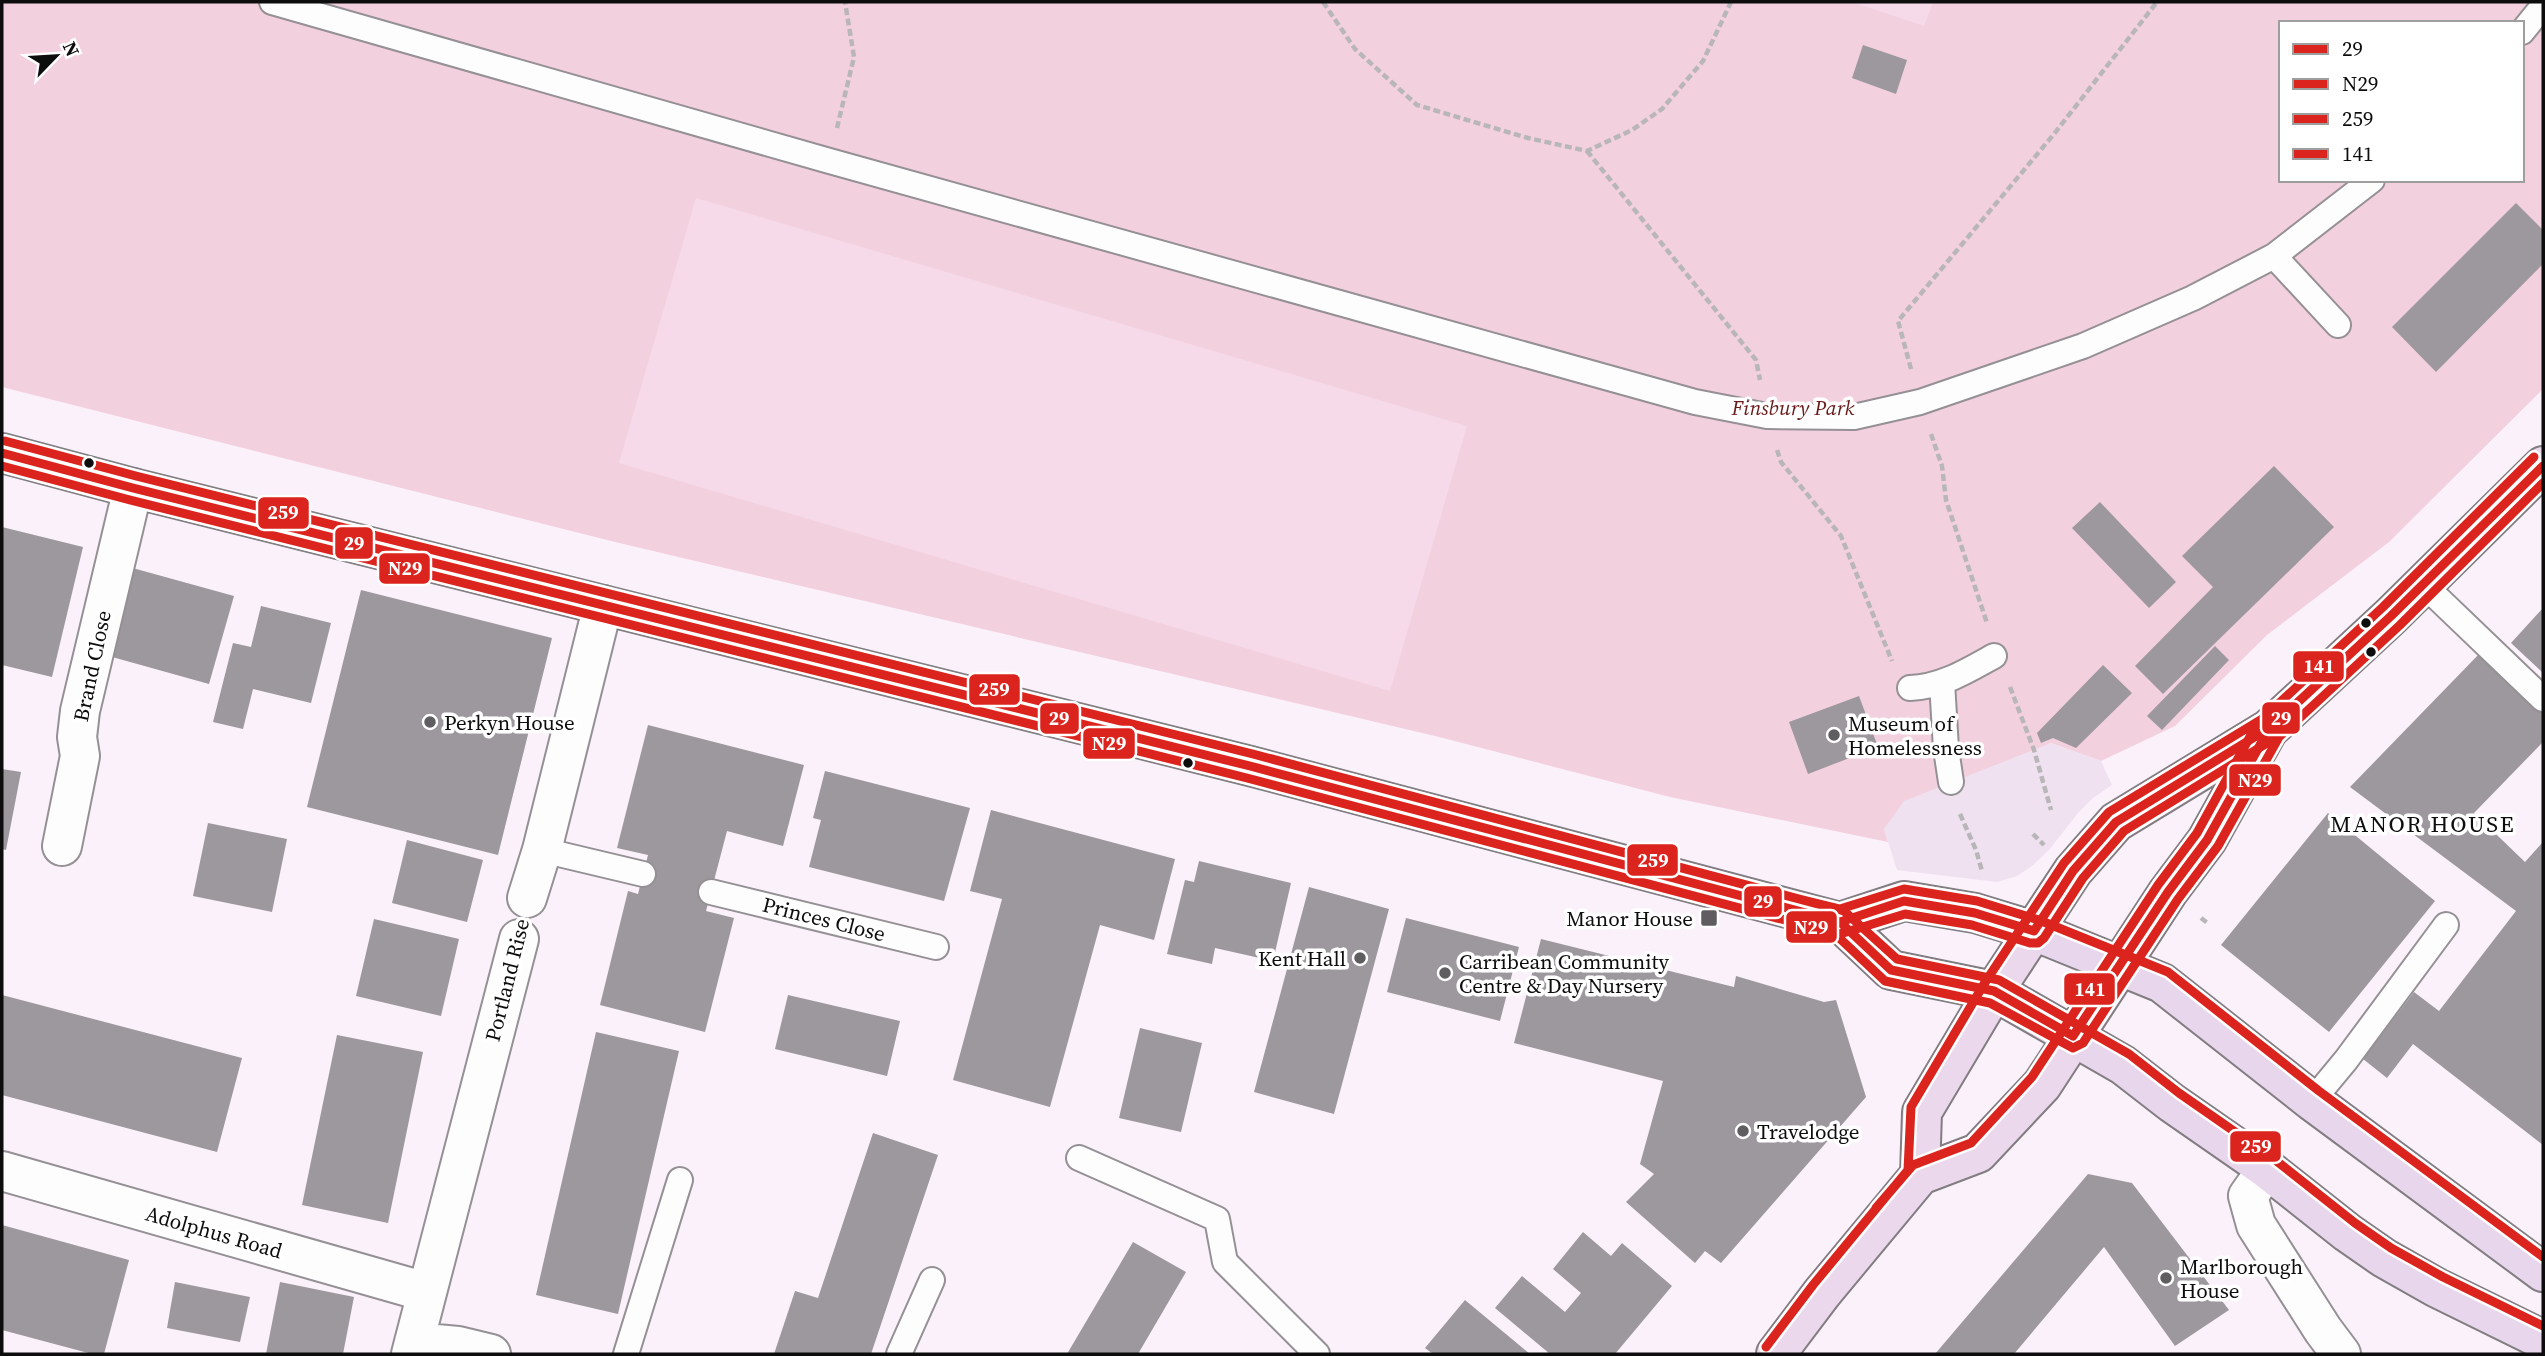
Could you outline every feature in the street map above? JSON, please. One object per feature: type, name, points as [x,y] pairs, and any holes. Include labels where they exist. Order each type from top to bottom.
[{"type":"highway","points":[[2,453],[1250,766],[1840,922],[1891,970],[1994,991],[2123,1065],[2384,1258],[2437,1288],[2543,1340]]},
{"type":"highway","points":[[1840,922],[1904,901],[1975,913],[2034,931],[2162,983],[2312,1101],[2543,1272]]},
{"type":"main road","points":[[1920,1175],[1922,1112],[1994,991],[2073,872],[2116,822],[2269,729],[2543,466]]},
{"type":"main road","points":[[1782,1352],[1822,1293],[1920,1175],[1978,1153],[2042,1085],[2119,965],[2207,840],[2269,729]]},
{"type":"street","name":"Brand Close","points":[[62,846],[80,756],[77,737],[79,711],[133,488]]},
{"type":"street","name":"Portland Rise","points":[[527,898],[542,850],[603,605]]},
{"type":"street","name":"Portland Rise","points":[[412,1348],[519,939]]},
{"type":"street","points":[[2267,1169],[2248,1196],[2256,1225],[2323,1330],[2342,1354]]},
{"type":"street","name":"Adolphus Road","points":[[2,1171],[426,1292]]},
{"type":"street","points":[[412,1348],[458,1346],[491,1354]]},
{"type":"lane","points":[[271,2],[1695,402],[1767,416],[1854,417],[1920,402],[2083,346],[2193,298],[2274,256],[2369,182]]},
{"type":"lane","points":[[2524,30],[2543,6]]},
{"type":"lane","points":[[2274,256],[2338,326]]},
{"type":"lane","points":[[2423,584],[2543,699]]},
{"type":"lane","points":[[1910,688],[1942,682],[1994,656]]},
{"type":"lane","points":[[1942,682],[1951,782]]},
{"type":"lane","points":[[542,850],[643,874]]},
{"type":"lane","name":"Princes Close","points":[[711,891],[936,947]]},
{"type":"lane","name":"Portland Rise","points":[[519,939],[527,898]]},
{"type":"lane","points":[[2312,1101],[2346,1060],[2446,925]]},
{"type":"lane","points":[[1079,1158],[1217,1219],[1225,1262],[1317,1354]]},
{"type":"lane","points":[[626,1354],[680,1180]]},
{"type":"lane","points":[[899,1354],[932,1280]]},
{"type":"path","points":[[826,160],[837,129],[854,57],[845,2]]},
{"type":"path","points":[[1323,2],[1355,49],[1417,104],[1528,138],[1587,151],[1632,130],[1662,109],[1703,61],[1731,2]]},
{"type":"path","points":[[1989,627],[1947,500],[1942,466],[1920,402],[1898,321],[2054,134],[2157,2]]},
{"type":"path","points":[[1587,151],[1756,360],[1767,416],[1781,463],[1841,536],[1895,668]]},
{"type":"path","points":[[2006,677],[2034,750],[2051,810]]},
{"type":"path","points":[[1960,818],[1976,850],[1984,882]]},
{"type":"green space","name":"Finsbury Park","points":[[2,2],[2543,2],[2543,389],[2389,542],[2267,635],[2175,726],[2101,761],[2051,743],[1884,829],[1888,842],[1670,797],[1439,737],[615,542],[2,387]]},
{"type":"shaded area","points":[[1852,2],[1933,2],[1924,26]]},
{"type":"shaded area","points":[[696,198],[1467,426],[1390,691],[619,463]]},
{"type":"shaded area","points":[[2051,743],[2101,761],[2112,785],[2078,813],[2049,850],[2032,866],[2017,876],[1997,882],[1897,870],[1884,829],[1904,801]]},
{"type":"building","points":[[1863,45],[1907,60],[1896,94],[1852,78]]},
{"type":"building","points":[[2516,203],[2543,230],[2543,264],[2436,372],[2392,327]]},
{"type":"building","points":[[2274,466],[2334,527],[2163,694],[2135,666],[2213,587],[2182,556]]},
{"type":"building","points":[[2100,502],[2176,582],[2149,608],[2072,528]]},
{"type":"building","points":[[2,527],[83,547],[52,677],[2,665]]},
{"type":"building","points":[[129,567],[234,596],[209,684],[105,655]]},
{"type":"building","name":"Perkyn House","points":[[361,590],[552,638],[498,855],[307,807]]},
{"type":"building","points":[[261,606],[331,623],[311,703],[253,689],[243,729],[213,722],[233,643],[251,647]]},
{"type":"building","points":[[2543,608],[2543,673],[2511,643]]},
{"type":"building","points":[[2215,646],[2229,660],[2162,730],[2147,716]]},
{"type":"building","points":[[2481,652],[2543,713],[2543,742],[2474,813],[2525,862],[2543,842],[2543,1145],[2413,1044],[2387,1078],[2363,1059],[2414,992],[2439,1011],[2516,911],[2350,787]]},
{"type":"building","points":[[2103,665],[2132,693],[2076,748],[2053,738],[2041,743],[2037,733]]},
{"type":"building","points":[[1859,696],[1878,747],[1808,774],[1789,722]]},
{"type":"building","points":[[648,725],[804,765],[783,846],[727,831],[706,911],[734,918],[705,1032],[600,1005],[628,891],[638,894],[648,855],[617,848]]},
{"type":"building","points":[[2,769],[21,772],[6,850],[2,849]]},
{"type":"building","points":[[825,771],[970,808],[944,901],[809,867],[821,820],[813,818]]},
{"type":"building","points":[[991,810],[1175,859],[1154,940],[1100,925],[1050,1107],[953,1080],[1002,899],[970,891]]},
{"type":"building","points":[[2328,813],[2435,901],[2329,1032],[2221,945]]},
{"type":"building","points":[[208,823],[287,839],[272,912],[193,896]]},
{"type":"building","points":[[407,840],[483,860],[467,922],[392,903]]},
{"type":"building","points":[[1199,861],[1291,883],[1273,961],[1215,948],[1212,964],[1167,954],[1185,880],[1194,882]]},
{"type":"building","points":[[1309,887],[1389,909],[1334,1114],[1254,1092]]},
{"type":"building","points":[[1406,918],[1519,947],[1500,1021],[1387,992]]},
{"type":"building","points":[[374,919],[459,939],[441,1016],[356,996]]},
{"type":"building","name":"Travelodge","points":[[1541,939],[1734,987],[1736,976],[1824,1002],[1836,1000],[1866,1097],[1721,1263],[1705,1251],[1695,1263],[1626,1202],[1654,1174],[1640,1164],[1663,1081],[1514,1043]]},
{"type":"building","points":[[2,995],[242,1058],[217,1152],[2,1095]]},
{"type":"building","points":[[788,995],[900,1021],[887,1076],[775,1049]]},
{"type":"building","points":[[1140,1028],[1202,1043],[1181,1132],[1119,1118]]},
{"type":"building","points":[[596,1032],[679,1051],[618,1314],[536,1295]]},
{"type":"building","points":[[337,1035],[423,1052],[388,1223],[302,1205]]},
{"type":"building","points":[[873,1133],[938,1155],[871,1354],[774,1354],[795,1291],[818,1298]]},
{"type":"building","name":"Marlborough House","points":[[2088,1174],[2132,1183],[2229,1310],[2175,1346],[2104,1247],[2014,1354],[1935,1354]]},
{"type":"building","points":[[2,1225],[129,1260],[104,1354],[92,1354],[2,1330]]},
{"type":"building","points":[[1583,1232],[1611,1256],[1622,1243],[1672,1286],[1615,1354],[1550,1354],[1495,1308],[1522,1276],[1565,1312],[1581,1293],[1553,1269]]},
{"type":"building","points":[[1133,1242],[1186,1272],[1138,1354],[1067,1354]]},
{"type":"building","points":[[175,1282],[250,1297],[240,1342],[167,1328]]},
{"type":"building","points":[[280,1282],[354,1297],[343,1354],[266,1354]]},
{"type":"building","points":[[1465,1300],[1530,1354],[1433,1354],[1425,1348]]},
{"type":"transit line","name":"259","points":[[5,441],[1253,754],[1844,911],[1897,959],[1999,980],[2129,1054],[2391,1248],[2543,1326]]},
{"type":"transit line","name":"29","points":[[2,453],[1250,766],[1840,922],[1891,970],[1994,991],[2073,1036],[2168,892],[2207,840],[2269,729],[2391,616],[2543,466]]},
{"type":"transit line","name":"141","points":[[1766,1347],[1813,1285],[1908,1170],[1911,1107],[1984,984],[2064,863],[2109,812],[2262,719],[2383,607],[2534,457]]},
{"type":"transit line","name":"N29","points":[[2,466],[1247,778],[1834,933],[1885,981],[1990,1003],[2073,1048],[2083,1043],[2178,899],[2218,846],[2279,737],[2400,625],[2543,483]]},
{"type":"transit line","name":"141","points":[[1876,1208],[1913,1165],[1971,1143],[2032,1077],[2158,885],[2197,833],[2257,724]]},
{"type":"transit line","name":"29","points":[[1792,910],[1840,922],[1904,901],[1975,913],[2034,931],[2073,871],[2116,822],[2266,730]]},
{"type":"transit line","name":"N29","points":[[1789,922],[1840,934],[1905,914],[1972,925],[2030,943],[2038,943],[2083,878],[2124,831],[2272,740]]},
{"type":"transit line","name":"259","points":[[1795,898],[1840,909],[1904,889],[1977,901],[2039,920],[2168,972],[2319,1091],[2543,1257]]},
{"type":"place","name":"Perkyn House","points":[[430,722]]},
{"type":"place","name":"Museum of Homelessness","points":[[1834,735]]},
{"type":"place","name":"Manor House","points":[[1709,918]]},
{"type":"place","name":"Kent Hall","points":[[1360,958]]},
{"type":"place","name":"Carribean Community Centre & Day Nursery","points":[[1445,973]]},
{"type":"place","name":"Travelodge","points":[[1743,1131]]},
{"type":"place","name":"Marlborough House","points":[[2166,1278]]},
{"type":"district","name":"MANOR HOUSE","points":[[2423,824]]}]
